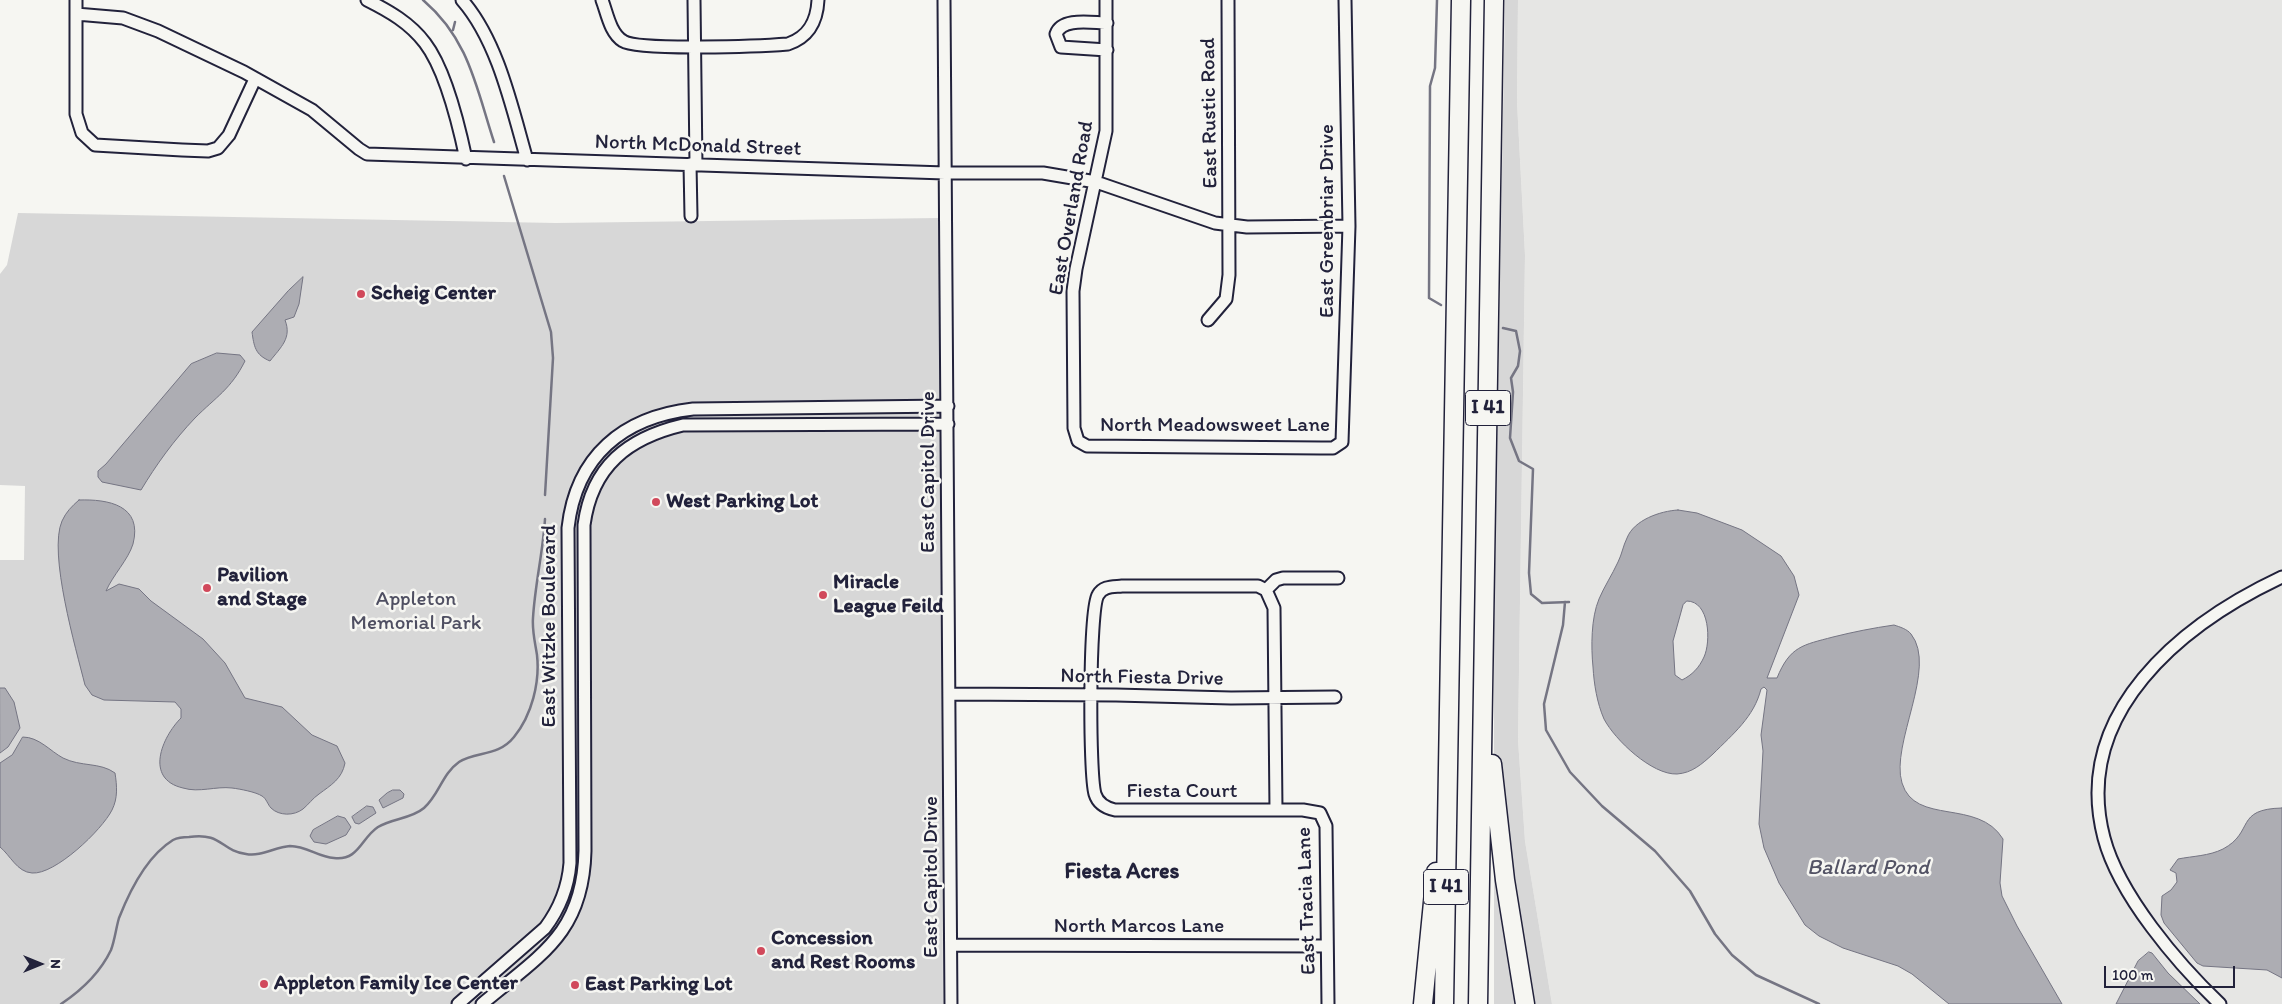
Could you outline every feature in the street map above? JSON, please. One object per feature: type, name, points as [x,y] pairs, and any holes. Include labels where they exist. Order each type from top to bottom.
[{"type":"highway","name":"I 41","points":[[1444,1004],[1461,0]]},
{"type":"highway","name":"I 41","points":[[1478,1004],[1494,0]]},
{"type":"highway","points":[[1484,661],[1491,690],[1492,772],[1499,838],[1524,1004]]},
{"type":"highway","points":[[1423,1004],[1440,814],[1448,770]]},
{"type":"street","points":[[76,0],[76,114],[82,133],[95,145],[103,147],[208,151],[218,148],[229,135],[255,79]]},
{"type":"street","points":[[367,0],[404,22],[426,43],[442,77],[466,159]]},
{"type":"street","points":[[462,0],[478,22],[494,56],[527,160]]},
{"type":"street","points":[[602,0],[616,35],[623,42],[637,45],[694,46],[774,45],[796,41],[811,28],[818,0]]},
{"type":"street","points":[[691,216],[694,0]]},
{"type":"street","name":"East Capitol Drive","points":[[944,0],[952,1004]]},
{"type":"street","name":"East Overland Road","points":[[1087,446],[1078,441],[1074,428],[1074,292],[1076,268],[1096,182],[1107,120],[1106,0]]},
{"type":"street","name":"East Rustic Road","points":[[1208,320],[1226,299],[1229,275],[1228,0]]},
{"type":"street","name":"East Greenbriar Drive","points":[[1342,442],[1349,226],[1345,0]]},
{"type":"street","name":"North McDonald Street","points":[[76,14],[110,15],[137,21],[255,79],[312,110],[367,154],[466,159],[945,174],[1043,173],[1096,182],[1193,217],[1229,225],[1285,228],[1349,226]]},
{"type":"street","points":[[1107,23],[1068,24],[1060,26],[1056,34],[1061,47],[1107,50]]},
{"type":"street","name":"East Witzke Boulevard","points":[[458,1004],[545,928],[556,912],[566,888],[570,863],[568,528],[570,511],[578,486],[600,451],[636,423],[667,412],[693,408],[948,406]]},
{"type":"street","name":"East Witzke Boulevard","points":[[482,1004],[538,956],[561,933],[571,918],[582,886],[585,851],[584,525],[588,502],[606,467],[624,450],[644,437],[683,425],[948,424]]},
{"type":"street","name":"North Meadowsweet Lane","points":[[1087,446],[1333,448],[1342,442]]},
{"type":"street","points":[[2220,1004],[2176,958],[2143,912],[2116,869],[2104,838],[2100,817],[2103,759],[2113,726],[2123,707],[2132,692],[2162,657],[2186,635],[2234,601],[2282,577]]},
{"type":"street","points":[[1276,810],[1274,608],[1266,590],[1276,580],[1283,578],[1338,578]]},
{"type":"street","name":"Fiesta Court","points":[[1266,590],[1258,586],[1122,586],[1104,588],[1099,593],[1093,606],[1091,695],[1093,783],[1096,797],[1102,804],[1115,810],[1276,810]]},
{"type":"street","name":"North Fiesta Drive","points":[[949,694],[1335,697]]},
{"type":"street","name":"East Tracia Lane","points":[[1276,810],[1315,811],[1320,813],[1325,819],[1328,1004]]},
{"type":"street","name":"North Marcos Lane","points":[[951,945],[1327,946]]},
{"type":"shaded area","points":[[1518,0],[2282,0],[2282,1004],[1552,1004],[1525,841],[1518,740],[1525,255],[1517,102]]},
{"type":"green space","points":[[1505,0],[1518,0],[1517,102],[1525,255],[1518,740],[1525,841],[1552,1004],[1494,1004],[1494,619]]},
{"type":"green space","name":"Appleton Memorial Park","points":[[18,213],[556,223],[939,218],[943,1004],[0,1004],[0,560],[24,560],[25,486],[0,485],[0,274],[7,265]]},
{"type":"water","points":[[303,277],[299,304],[294,317],[285,320],[287,332],[284,342],[270,361],[265,359],[256,350],[252,332]]},
{"type":"water","points":[[217,353],[240,355],[245,361],[229,386],[195,418],[173,444],[141,490],[102,482],[98,477],[98,471],[191,364]]},
{"type":"water","points":[[79,500],[111,503],[121,507],[133,521],[135,531],[133,544],[128,556],[106,591],[119,584],[139,589],[151,601],[203,639],[225,663],[245,698],[282,707],[312,735],[337,746],[345,763],[344,769],[328,788],[303,809],[295,813],[282,814],[274,811],[263,797],[252,792],[226,788],[189,789],[171,783],[164,776],[160,767],[160,757],[168,736],[181,718],[181,709],[175,702],[104,700],[92,695],[85,685],[70,626],[58,555],[62,521],[69,509]]},
{"type":"water","name":"Ballard Pond","points":[[1678,510],[1697,513],[1742,530],[1781,556],[1794,576],[1799,595],[1767,678],[1777,678],[1787,659],[1793,653],[1813,642],[1894,625],[1905,629],[1911,634],[1918,649],[1919,666],[1917,686],[1902,748],[1900,767],[1902,783],[1909,796],[1920,804],[1933,809],[1979,819],[1992,827],[2003,839],[2000,883],[2002,896],[2062,1004],[1949,1004],[1912,974],[1898,966],[1843,948],[1819,936],[1805,925],[1779,883],[1764,848],[1759,824],[1763,751],[1761,735],[1767,690],[1764,687],[1761,689],[1748,717],[1735,732],[1705,761],[1687,772],[1667,773],[1646,763],[1625,746],[1609,727],[1599,707],[1595,687],[1592,642],[1596,607],[1630,532],[1641,521]],"holes":[[[1687,601],[1695,603],[1700,608],[1707,623],[1708,642],[1704,657],[1697,668],[1682,680],[1675,675],[1673,641],[1683,605]]]},
{"type":"water","points":[[0,688],[5,688],[14,702],[20,728],[8,747],[0,753]]},
{"type":"water","points":[[23,737],[34,739],[70,761],[103,767],[115,773],[116,796],[107,819],[77,850],[53,867],[42,872],[32,873],[22,870],[0,847],[0,763],[12,755]]},
{"type":"water","points":[[393,790],[400,790],[404,794],[403,798],[383,808],[379,800]]},
{"type":"water","points":[[367,806],[373,807],[376,813],[359,824],[355,823],[352,817]]},
{"type":"water","points":[[2282,808],[2282,978],[2267,970],[2203,966],[2197,963],[2164,923],[2161,915],[2162,896],[2171,890],[2177,882],[2176,873],[2170,870],[2178,859],[2223,849],[2239,836],[2246,822],[2257,812]]},
{"type":"water","points":[[338,816],[345,818],[351,827],[346,835],[326,844],[314,842],[310,836],[313,830]]},
{"type":"water","points":[[2149,952],[2200,1004],[2116,1004],[2138,961]]},
{"type":"waterway","points":[[423,0],[439,15],[461,48],[476,83],[494,142]]},
{"type":"waterway","points":[[1437,0],[1435,68],[1430,86],[1429,298],[1441,305]]},
{"type":"waterway","points":[[453,30],[455,22]]},
{"type":"waterway","points":[[504,176],[551,332],[553,358],[545,495]]},
{"type":"waterway","points":[[1503,328],[1516,331],[1520,351],[1518,366],[1511,378],[1513,392],[1510,438],[1519,461],[1533,469],[1529,573],[1531,594],[1542,603],[1569,602]]},
{"type":"waterway","points":[[61,1004],[83,987],[96,974],[107,958],[114,942],[119,918],[140,874],[155,855],[173,840],[182,837],[208,837],[238,852],[252,855],[296,846],[328,857],[342,858],[349,856],[378,827],[419,812],[424,808],[448,772],[459,762],[501,748],[514,737],[526,719],[536,687],[538,665],[533,618],[545,519]]},
{"type":"waterway","points":[[1565,602],[1563,625],[1544,704],[1546,730],[1570,772],[1602,806],[1655,851],[1690,891],[1715,934],[1732,955],[1756,975],[1819,1004]]},
{"type":"place","name":"Scheig Center","points":[[361,294]]},
{"type":"place","name":"West Parking Lot","points":[[656,502]]},
{"type":"place","name":"Pavilion and Stage","points":[[207,588]]},
{"type":"place","name":"Miracle League Feild","points":[[823,595]]},
{"type":"place","name":"Concession and Rest Rooms","points":[[761,951]]},
{"type":"place","name":"Appleton Family Ice Center","points":[[264,984]]},
{"type":"place","name":"East Parking Lot","points":[[575,985]]},
{"type":"district","name":"Fiesta Acres","points":[[1122,872]]}]
